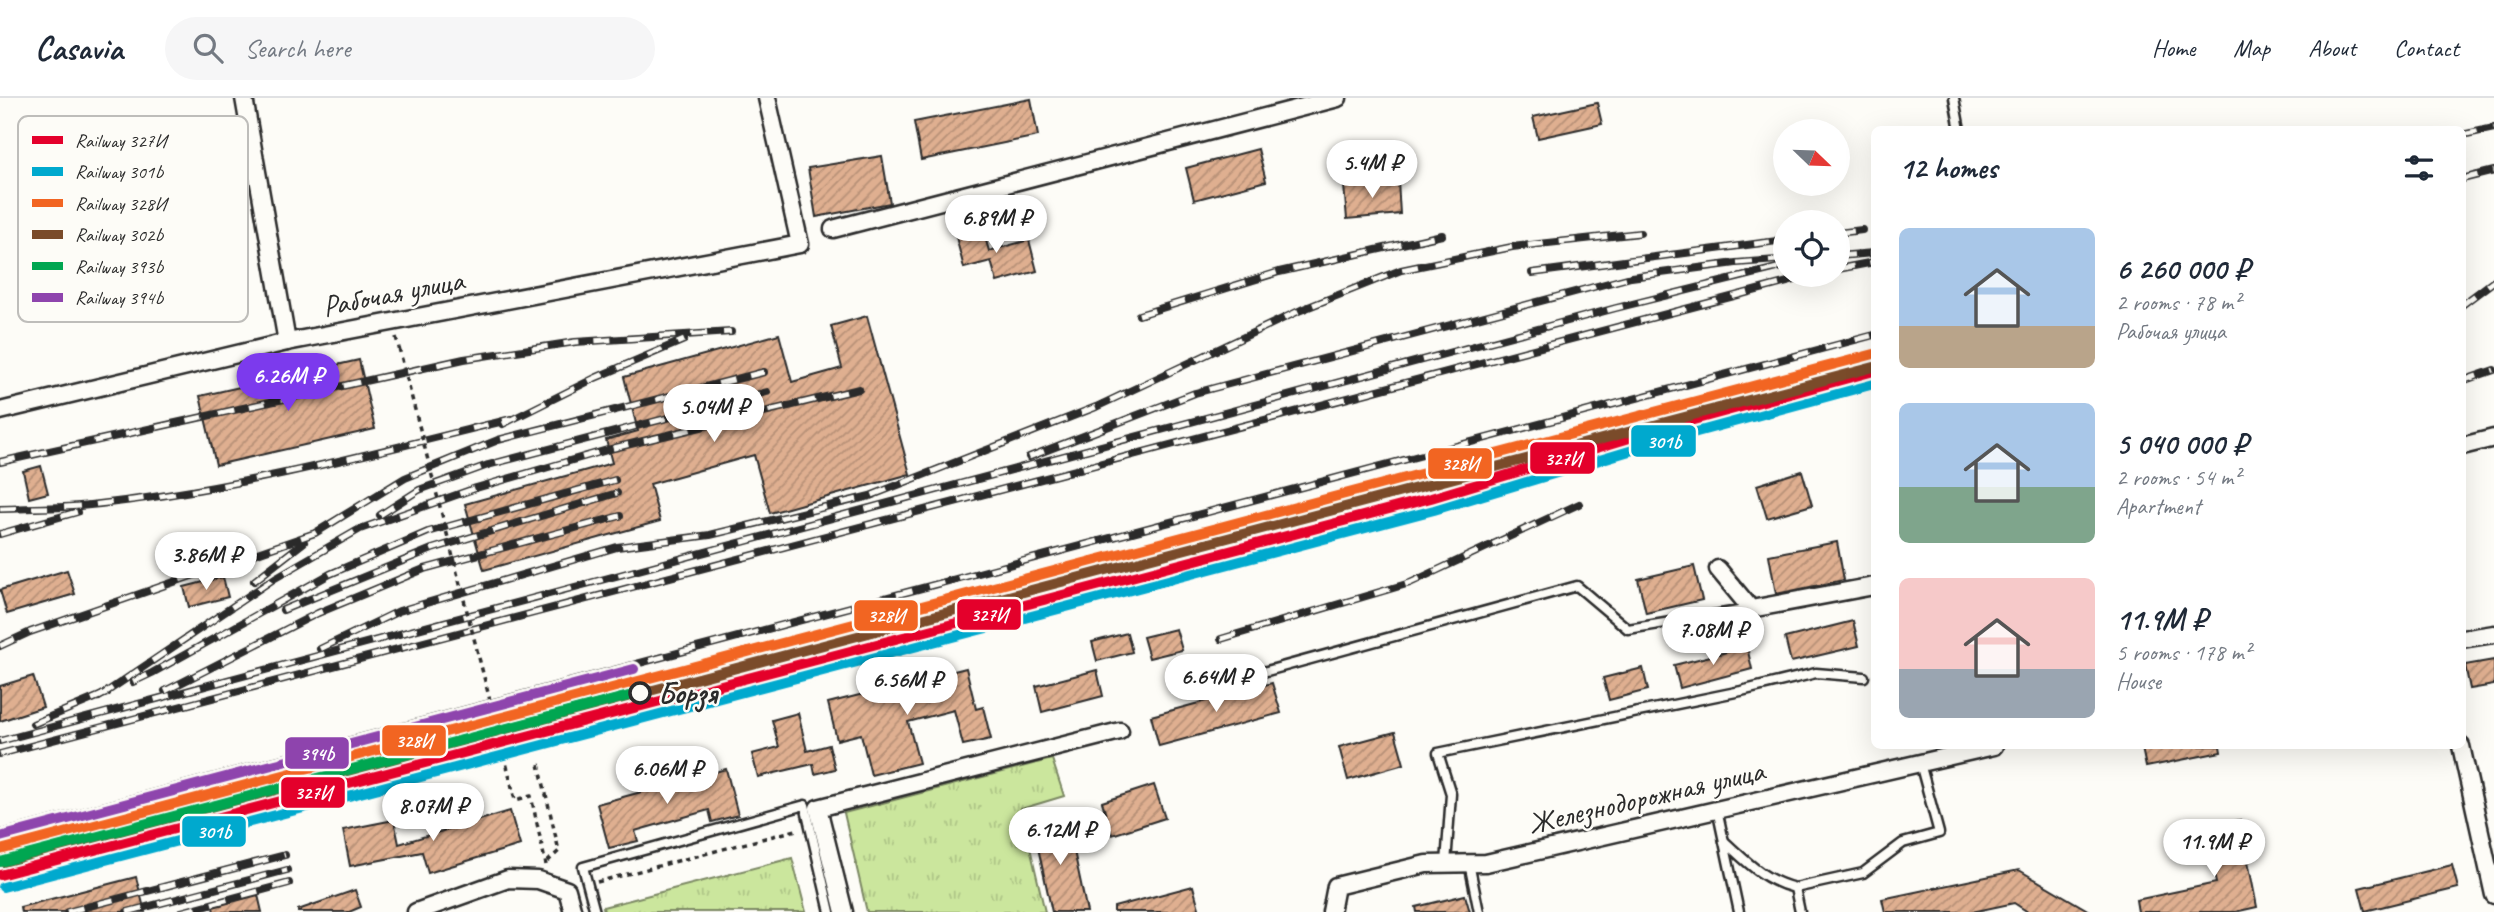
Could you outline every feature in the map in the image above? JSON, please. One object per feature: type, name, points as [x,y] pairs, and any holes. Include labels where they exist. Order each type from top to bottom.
[{"type":"street","points":[[244,98],[247,116]]},
{"type":"street","name":"Рабочая улица","points":[[0,411],[287,342],[800,244],[766,98]]},
{"type":"street","points":[[833,229],[1290,104],[1338,98]]},
{"type":"street","points":[[248,121],[287,342]]},
{"type":"street","points":[[2466,445],[2494,438]]},
{"type":"street","points":[[1718,569],[1751,609],[1871,587]]},
{"type":"street","points":[[2466,638],[2494,634]]},
{"type":"street","points":[[844,912],[818,808],[1120,731]]},
{"type":"street","points":[[1919,749],[1920,762]]},
{"type":"street","name":"Железнодорожная улица","points":[[1331,912],[1336,886],[1426,864],[1486,863],[1980,749]]},
{"type":"street","points":[[2462,749],[2494,895]]},
{"type":"street","points":[[416,912],[508,879],[538,880],[567,890],[573,912]]},
{"type":"lane","points":[[1954,98],[1959,126]]},
{"type":"lane","points":[[1201,689],[1577,586],[1628,629],[1751,609]]},
{"type":"lane","points":[[1446,864],[1451,794],[1438,753],[1816,673],[1864,677]]},
{"type":"lane","points":[[1724,841],[1762,875],[1795,888],[1863,873],[1903,843],[1939,833],[1920,762]]},
{"type":"lane","points":[[596,912],[583,867],[805,805],[831,912]]},
{"type":"lane","points":[[1717,809],[1739,912]]},
{"type":"lane","points":[[1469,863],[1479,912]]},
{"type":"lane","points":[[1795,888],[1800,912]]},
{"type":"path","points":[[395,332],[515,800],[531,796],[545,864],[567,890]]},
{"type":"path","points":[[426,752],[572,713]]},
{"type":"path","points":[[539,764],[559,851],[545,864]]},
{"type":"path","points":[[588,884],[811,827]]},
{"type":"green space","points":[[1052,759],[1064,796],[1021,809],[1045,912],[867,912],[844,813]]},
{"type":"green space","points":[[792,858],[806,912],[604,912],[603,907]]},
{"type":"building","points":[[1031,99],[1038,136],[921,160],[914,122]]},
{"type":"building","points":[[1597,103],[1602,124],[1538,138],[1533,117]]},
{"type":"building","points":[[1258,149],[1266,181],[1194,200],[1186,168]]},
{"type":"building","points":[[882,156],[890,203],[816,217],[808,168]]},
{"type":"building","points":[[1398,181],[1400,214],[1347,219],[1344,186]]},
{"type":"building","points":[[982,226],[989,251],[1029,240],[1037,271],[997,282],[991,261],[964,268],[955,233]]},
{"type":"building","points":[[867,316],[910,474],[770,513],[754,455],[650,484],[660,521],[484,570],[465,504],[612,463],[606,440],[638,431],[624,377],[779,334],[792,382],[842,368],[831,326]]},
{"type":"building","points":[[359,360],[375,429],[216,465],[200,396]]},
{"type":"building","points":[[41,466],[48,493],[29,498],[23,471]]},
{"type":"building","points":[[1802,471],[1812,505],[1767,518],[1757,485]]},
{"type":"building","points":[[1837,542],[1844,580],[1776,594],[1769,555]]},
{"type":"building","points":[[1694,566],[1702,600],[1646,613],[1638,579]]},
{"type":"building","points":[[67,570],[75,594],[7,614],[0,590]]},
{"type":"building","points":[[223,577],[228,597],[189,607],[184,587]]},
{"type":"building","points":[[1853,621],[1859,646],[1791,662],[1785,638]]},
{"type":"building","points":[[1176,629],[1182,650],[1149,658],[1143,637]]},
{"type":"building","points":[[1127,633],[1132,652],[1097,661],[1092,642]]},
{"type":"building","points":[[1747,647],[1752,669],[1680,688],[1674,665]]},
{"type":"building","points":[[2494,660],[2494,685],[2470,689],[2466,665]]},
{"type":"building","points":[[966,668],[976,709],[983,707],[991,739],[963,745],[954,710],[908,722],[919,763],[871,775],[861,734],[837,740],[828,703]]},
{"type":"building","points":[[1643,668],[1648,690],[1609,700],[1603,678]]},
{"type":"building","points":[[1097,670],[1103,696],[1042,712],[1036,686]]},
{"type":"building","points":[[33,676],[43,707],[0,721],[0,686]]},
{"type":"building","points":[[1272,683],[1281,713],[1159,746],[1151,716]]},
{"type":"building","points":[[798,713],[807,751],[829,745],[835,769],[815,774],[813,764],[758,777],[752,754],[779,747],[772,720]]},
{"type":"building","points":[[1395,732],[1404,764],[1348,780],[1339,747]]},
{"type":"building","points":[[2142,749],[2220,749],[2221,752],[2146,767]]},
{"type":"building","name":"Борзя","points":[[726,769],[738,815],[712,822],[709,810],[635,831],[638,841],[609,848],[597,804]]},
{"type":"building","points":[[1154,785],[1165,818],[1112,835],[1102,802]]},
{"type":"building","points":[[510,811],[520,845],[428,873],[422,852],[350,866],[343,830],[394,820],[399,844]]},
{"type":"building","points":[[1067,818],[1087,912],[1052,912],[1033,825]]},
{"type":"building","points":[[2240,820],[2257,907],[2235,912],[2138,912],[2136,900],[2216,883],[2204,827]]},
{"type":"building","points":[[2452,865],[2458,888],[2365,911],[2359,888]]},
{"type":"building","points":[[2019,870],[2091,912],[2028,912],[2014,903],[1972,912],[1885,912],[1882,899]]},
{"type":"building","points":[[136,877],[145,912],[21,912],[20,907]]},
{"type":"building","points":[[1193,886],[1200,912],[1114,912],[1114,907]]},
{"type":"building","points":[[355,890],[361,907],[349,912],[298,912],[298,910]]},
{"type":"building","points":[[258,895],[262,912],[214,912],[213,907]]},
{"type":"building","points":[[1465,895],[1470,912],[1417,912],[1416,907]]},
{"type":"railway","points":[[2466,134],[2494,128]]},
{"type":"railway","points":[[2466,178],[2494,171]]},
{"type":"railway","points":[[1850,232],[1862,230]]},
{"type":"railway","points":[[320,649],[399,611],[617,547],[710,535],[870,496],[1096,407],[1301,310],[1401,270],[1512,247],[1640,233]]},
{"type":"railway","points":[[1139,315],[1279,272],[1442,235]]},
{"type":"railway","points":[[1532,273],[1773,242]]},
{"type":"railway","points":[[1850,255],[1871,253]]},
{"type":"railway","points":[[1029,457],[1195,393],[1631,277],[1773,260]]},
{"type":"railway","points":[[1850,267],[1871,263]]},
{"type":"railway","points":[[0,741],[1616,308],[1773,269]]},
{"type":"railway","points":[[2466,302],[2494,281]]},
{"type":"railway","points":[[0,754],[1773,286]]},
{"type":"railway","points":[[0,462],[464,359],[575,342],[731,332]]},
{"type":"railway","points":[[0,833],[1871,336]]},
{"type":"railway","points":[[503,424],[595,378],[684,340]]},
{"type":"railway","points":[[2466,380],[2494,370]]},
{"type":"railway","points":[[0,646],[30,632],[315,533],[405,478],[498,440],[764,372]]},
{"type":"railway","points":[[99,697],[275,578],[360,529],[476,488],[614,448],[859,389]]},
{"type":"railway","points":[[380,515],[419,490],[488,465],[767,392]]},
{"type":"railway","points":[[0,509],[80,506],[135,500],[243,482],[511,419]]},
{"type":"railway","points":[[133,682],[330,574],[428,532],[615,480]]},
{"type":"railway","points":[[283,610],[432,549],[617,493]]},
{"type":"railway","points":[[1221,639],[1410,583],[1579,504]]},
{"type":"railway","points":[[0,534],[77,512]]},
{"type":"railway","points":[[165,691],[318,613],[424,569],[620,516]]},
{"type":"railway","points":[[254,581],[304,542]]},
{"type":"railway","points":[[33,724],[107,693]]},
{"type":"railway","points":[[67,912],[285,855]]},
{"type":"railway","points":[[127,912],[287,870]]},
{"type":"railway","points":[[181,912],[289,883]]},
{"type":"rail line","name":"328И","points":[[0,850],[1871,355]]},
{"type":"rail line","name":"302Ь","points":[[3,862],[1871,368]]},
{"type":"rail line","name":"327И","points":[[0,875],[1431,498],[1653,431],[1871,372]]},
{"type":"rail line","name":"301Ь","points":[[3,887],[1434,510],[1656,443],[1871,385]]},
{"type":"rail line","name":"394Ь","points":[[0,837],[634,669]]},
{"type":"rail line","name":"393Ь","points":[[0,862],[640,693]]},
{"type":"place","name":"Борзя","points":[[640,693]]}]
